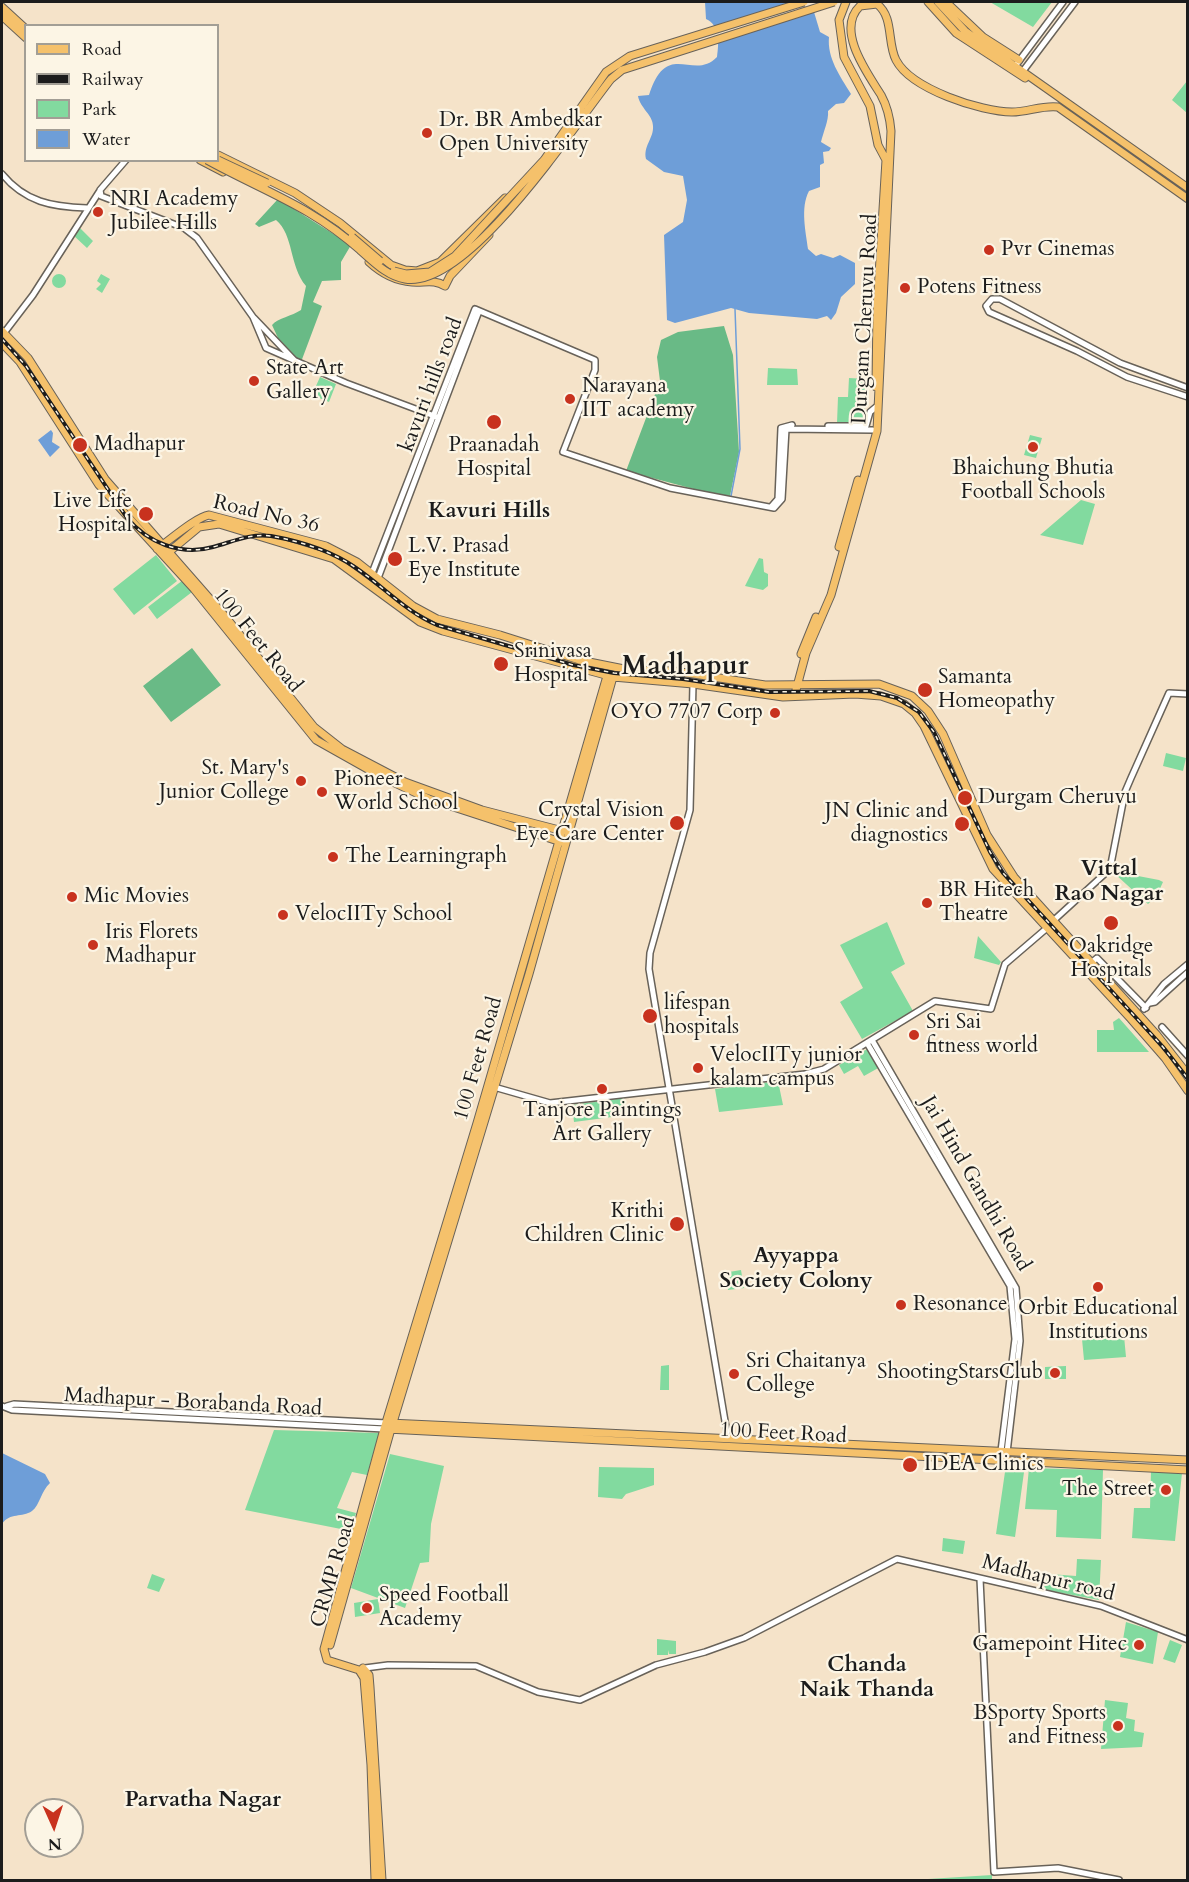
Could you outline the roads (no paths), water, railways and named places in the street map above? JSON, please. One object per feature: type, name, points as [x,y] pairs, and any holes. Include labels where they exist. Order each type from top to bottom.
[{"type":"main road","points":[[219,162],[290,194],[332,221],[386,266],[406,274],[430,273],[442,267],[544,160],[606,72],[616,63],[630,56],[804,2]]},
{"type":"main road","points":[[219,162],[288,199],[333,227],[384,270],[406,280],[431,278],[450,267],[521,197],[562,147],[611,78],[622,70],[834,2]]},
{"type":"main road","name":"Durgam Cheruvu Road","points":[[846,2],[839,20],[843,57],[870,106],[878,145],[885,160],[877,308],[875,429]]},
{"type":"main road","points":[[928,2],[956,33],[1042,90],[1058,107],[1188,199]]},
{"type":"main road","points":[[938,2],[965,31],[1017,63]]},
{"type":"main road","points":[[946,2],[983,37],[1017,63],[1023,71],[1185,186]]},
{"type":"main road","name":"Durgam Cheruvu Road","points":[[794,697],[794,686],[808,633],[829,595],[875,429],[891,140],[888,111],[863,67],[855,47],[853,15],[865,3],[877,3]]},
{"type":"main road","points":[[877,3],[886,16],[896,60],[906,72],[923,83],[960,101],[989,109],[1014,112],[1048,106],[1058,107]]},
{"type":"main road","points":[[2,8],[24,29]]},
{"type":"main road","points":[[2,18],[24,38]]},
{"type":"main road","points":[[218,162],[326,226],[380,272],[393,279],[411,282],[432,281],[445,286],[456,269],[519,204],[521,197]]},
{"type":"main road","points":[[219,162],[317,207],[352,232],[391,265],[405,270],[423,269],[440,262],[493,209],[512,194]]},
{"type":"main road","points":[[423,269],[447,282]]},
{"type":"main road","points":[[3,332],[28,358],[105,479],[160,547]]},
{"type":"main road","points":[[2,343],[20,362],[99,485],[160,547]]},
{"type":"main road","name":"Road No 36","points":[[160,547],[178,536],[194,521],[209,515],[315,542],[341,553],[413,606],[437,619],[500,635],[579,660],[629,670],[674,671],[765,685],[879,684],[906,693],[922,704],[943,734],[997,854],[1053,921],[1094,960],[1168,1055]]},
{"type":"main road","name":"Road No 36","points":[[166,554],[199,527],[210,523],[240,529],[334,559],[420,622],[432,627],[610,676],[794,697],[874,694],[901,702],[915,713],[993,868],[1168,1055]]},
{"type":"main road","points":[[311,551],[315,542]]},
{"type":"main road","name":"100 Feet Road","points":[[160,547],[224,615],[316,740],[380,776],[429,799],[562,842]]},
{"type":"main road","points":[[565,831],[610,676]]},
{"type":"main road","name":"100 Feet Road","points":[[285,696],[322,734],[342,749],[405,782],[482,810],[565,831],[494,1087],[389,1426]]},
{"type":"main road","name":"100 Feet Road","points":[[389,1426],[562,842]]},
{"type":"main road","points":[[1121,996],[1128,989]]},
{"type":"main road","points":[[1168,1055],[1181,1064],[1188,1075]]},
{"type":"main road","points":[[1168,1055],[1173,1069],[1188,1091]]},
{"type":"main road","points":[[1173,1069],[1181,1064]]},
{"type":"main road","name":"100 Feet Road","points":[[389,1426],[1188,1470]]},
{"type":"main road","name":"CRMP Road","points":[[365,1668],[332,1658],[329,1650],[389,1426]]},
{"type":"main road","name":"CRMP Road","points":[[375,1881],[371,1773],[364,1678],[359,1670],[327,1660],[324,1652],[389,1426]]},
{"type":"main road","name":"100 Feet Road","points":[[632,1438],[728,1439],[1188,1460]]},
{"type":"main road","points":[[1062,1464],[1063,1454]]},
{"type":"main road","points":[[1137,1467],[1188,1465]]},
{"type":"main road","points":[[365,1668],[369,1675],[370,1687],[382,1881]]},
{"type":"street","points":[[1017,63],[1063,2]]},
{"type":"street","points":[[1023,71],[1075,2]]},
{"type":"street","points":[[3,332],[33,295],[87,208],[124,162]]},
{"type":"street","points":[[2,174],[27,197],[41,204],[87,208]]},
{"type":"street","points":[[1185,186],[1188,176]]},
{"type":"street","points":[[99,192],[106,200],[190,232],[253,317],[296,362]]},
{"type":"street","points":[[1188,387],[1139,372],[1000,299],[992,299],[988,302],[986,309],[989,312],[1077,351],[1127,377],[1188,398]]},
{"type":"street","name":"kavuri hills road","points":[[375,576],[434,416],[477,310],[596,360],[595,370],[563,452],[650,482],[769,508]]},
{"type":"street","points":[[253,317],[266,348],[434,416]]},
{"type":"street","points":[[1077,351],[1082,344]]},
{"type":"street","points":[[769,508],[778,499],[781,428],[785,425],[866,426],[870,412],[876,407]]},
{"type":"street","points":[[769,508],[777,506],[782,499],[786,429],[875,429]]},
{"type":"street","points":[[693,684],[690,810],[649,961],[728,1439]]},
{"type":"street","points":[[1053,921],[1110,870],[1125,792],[1169,693],[1188,694]]},
{"type":"street","points":[[494,1087],[550,1103],[805,1074],[824,1069],[935,1001],[991,1009],[1005,964],[1047,928]]},
{"type":"street","points":[[1094,960],[1148,1006]]},
{"type":"street","points":[[1148,1006],[1158,991],[1188,964]]},
{"type":"street","points":[[1138,1014],[1188,972]]},
{"type":"street","points":[[1162,1027],[1188,1056]]},
{"type":"street","name":"Jai Hind Gandhi Road","points":[[869,1042],[1010,1286],[1015,1339],[1004,1451],[1006,1461]]},
{"type":"street","name":"Madhapur - Borabanda Road","points":[[7,1405],[12,1410],[112,1416],[389,1426]]},
{"type":"street","name":"Madhapur road","points":[[365,1668],[388,1665],[476,1666],[538,1692],[580,1700],[656,1665],[705,1652],[744,1638],[897,1559],[1101,1606],[1188,1640]]},
{"type":"street","points":[[980,1579],[994,1872],[1058,1869],[1119,1881]]},
{"type":"water","points":[[705,2],[811,2],[820,32],[829,37],[832,60],[851,94],[844,103],[836,104],[828,111],[821,142],[831,148],[823,152],[824,163],[820,165],[820,187],[809,191],[804,212],[808,249],[816,256],[821,254],[833,258],[840,255],[855,263],[855,284],[841,297],[831,320],[827,316],[817,319],[749,313],[731,308],[675,323],[667,320],[664,235],[683,222],[687,200],[683,176],[664,172],[646,159],[645,154],[653,126],[638,96],[649,95],[656,78],[664,69],[672,65],[699,65],[708,63],[717,57],[718,35],[711,22],[706,19]]},
{"type":"water","points":[[51,430],[52,442],[60,447],[50,457],[38,440]]},
{"type":"water","points":[[2,1453],[45,1474],[50,1483],[32,1511],[12,1516],[2,1524]]},
{"type":"waterway","points":[[731,496],[740,449],[735,309]]},
{"type":"railway","points":[[2,339],[26,366],[127,518],[135,527],[155,541],[189,550],[213,547],[263,535],[304,544],[347,562],[405,606],[437,625],[573,665],[614,673],[683,679],[769,692],[869,691],[897,698],[919,712],[934,732],[990,852],[1003,873],[1163,1047],[1188,1079]]},
{"type":"place","name":"Dr. BR Ambedkar Open University","points":[[427,133]]},
{"type":"place","name":"NRI Academy Jubilee Hills","points":[[98,212]]},
{"type":"place","name":"Pvr Cinemas","points":[[989,250]]},
{"type":"place","name":"Potens Fitness","points":[[905,288]]},
{"type":"place","name":"State Art Gallery","points":[[254,381]]},
{"type":"place","name":"Narayana IIT academy","points":[[570,399]]},
{"type":"place","name":"Praanadah Hospital","points":[[494,422]]},
{"type":"place","name":"Madhapur","points":[[80,445]]},
{"type":"place","name":"Bhaichung Bhutia Football Schools","points":[[1033,447]]},
{"type":"place","name":"Live Life Hospital","points":[[146,514]]},
{"type":"place","name":"L.V. Prasad Eye Institute","points":[[395,559]]},
{"type":"place","name":"Srinivasa Hospital","points":[[501,664]]},
{"type":"place","name":"Samanta Homeopathy","points":[[925,690]]},
{"type":"place","name":"OYO 7707 Corp","points":[[775,713]]},
{"type":"place","name":"St. Mary's Junior College","points":[[301,781]]},
{"type":"place","name":"Pioneer World School","points":[[322,792]]},
{"type":"place","name":"Durgam Cheruvu","points":[[965,798]]},
{"type":"place","name":"Crystal Vision Eye Care Center","points":[[677,823]]},
{"type":"place","name":"JN Clinic and diagnostics","points":[[962,824]]},
{"type":"place","name":"The Learningraph","points":[[333,857]]},
{"type":"place","name":"Mic Movies","points":[[72,897]]},
{"type":"place","name":"BR Hitech Theatre","points":[[927,903]]},
{"type":"place","name":"VelocIITy School","points":[[283,915]]},
{"type":"place","name":"Oakridge Hospitals","points":[[1111,923]]},
{"type":"place","name":"Iris Florets Madhapur","points":[[93,945]]},
{"type":"place","name":"lifespan hospitals","points":[[650,1016]]},
{"type":"place","name":"Sri Sai fitness world","points":[[914,1035]]},
{"type":"place","name":"VelocIITy junior kalam campus","points":[[698,1068]]},
{"type":"place","name":"Tanjore Paintings Art Gallery","points":[[602,1089]]},
{"type":"place","name":"Krithi Children Clinic","points":[[677,1224]]},
{"type":"place","name":"Orbit Educational Institutions","points":[[1098,1287]]},
{"type":"place","name":"Resonance","points":[[901,1305]]},
{"type":"place","name":"ShootingStarsClub","points":[[1055,1373]]},
{"type":"place","name":"Sri Chaitanya College","points":[[734,1374]]},
{"type":"place","name":"IDEA Clinics","points":[[910,1465]]},
{"type":"place","name":"The Street","points":[[1166,1490]]},
{"type":"place","name":"Speed Football Academy","points":[[367,1608]]},
{"type":"place","name":"Gamepoint Hitec","points":[[1139,1645]]},
{"type":"place","name":"BSporty Sports and Fitness","points":[[1118,1726]]},
{"type":"district","name":"Kavuri Hills","points":[[489,512]]},
{"type":"district","name":"Madhapur","points":[[685,668]]},
{"type":"district","name":"Vittal Rao Nagar","points":[[1109,882]]},
{"type":"district","name":"Ayyappa Society Colony","points":[[796,1270]]},
{"type":"district","name":"Chanda Naik Thanda","points":[[867,1679]]},
{"type":"district","name":"Parvatha Nagar","points":[[203,1801]]}]
